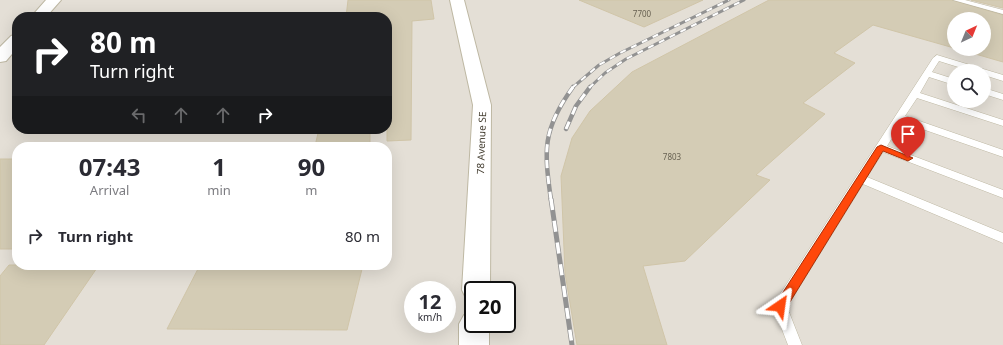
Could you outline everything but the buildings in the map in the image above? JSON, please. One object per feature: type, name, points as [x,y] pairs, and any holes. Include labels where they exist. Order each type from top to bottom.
[{"type":"street","points":[[43,12],[54,0]]},
{"type":"street","name":"78 Avenue SE","points":[[457,0],[482,105],[476,281]]},
{"type":"street","points":[[0,57],[12,45]]},
{"type":"street","points":[[474,333],[474,345]]},
{"type":"lane","points":[[956,0],[1003,12]]},
{"type":"lane","points":[[796,345],[780,306],[938,58],[957,64]]},
{"type":"lane","points":[[928,74],[947,80]]},
{"type":"lane","points":[[991,74],[1003,78]]},
{"type":"lane","points":[[991,93],[1003,97]]},
{"type":"lane","points":[[915,94],[1003,122]]},
{"type":"lane","points":[[901,118],[1003,154]]},
{"type":"lane","points":[[881,147],[1003,194]]},
{"type":"lane","points":[[861,178],[1003,238]]},
{"type":"shaded area","points":[[0,0],[1003,0],[1003,345],[0,345]]},
{"type":"railway","points":[[573,87],[599,65],[620,53],[729,0]]},
{"type":"railway","points":[[590,87],[605,73],[626,59],[744,0]]},
{"type":"railway","points":[[551,200],[547,167],[548,141],[556,116],[573,87]]},
{"type":"railway","points":[[566,129],[576,106],[590,87]]},
{"type":"railway","points":[[551,199],[572,345]]},
{"type":"route","points":[[780,306],[881,147],[908,158]]}]
